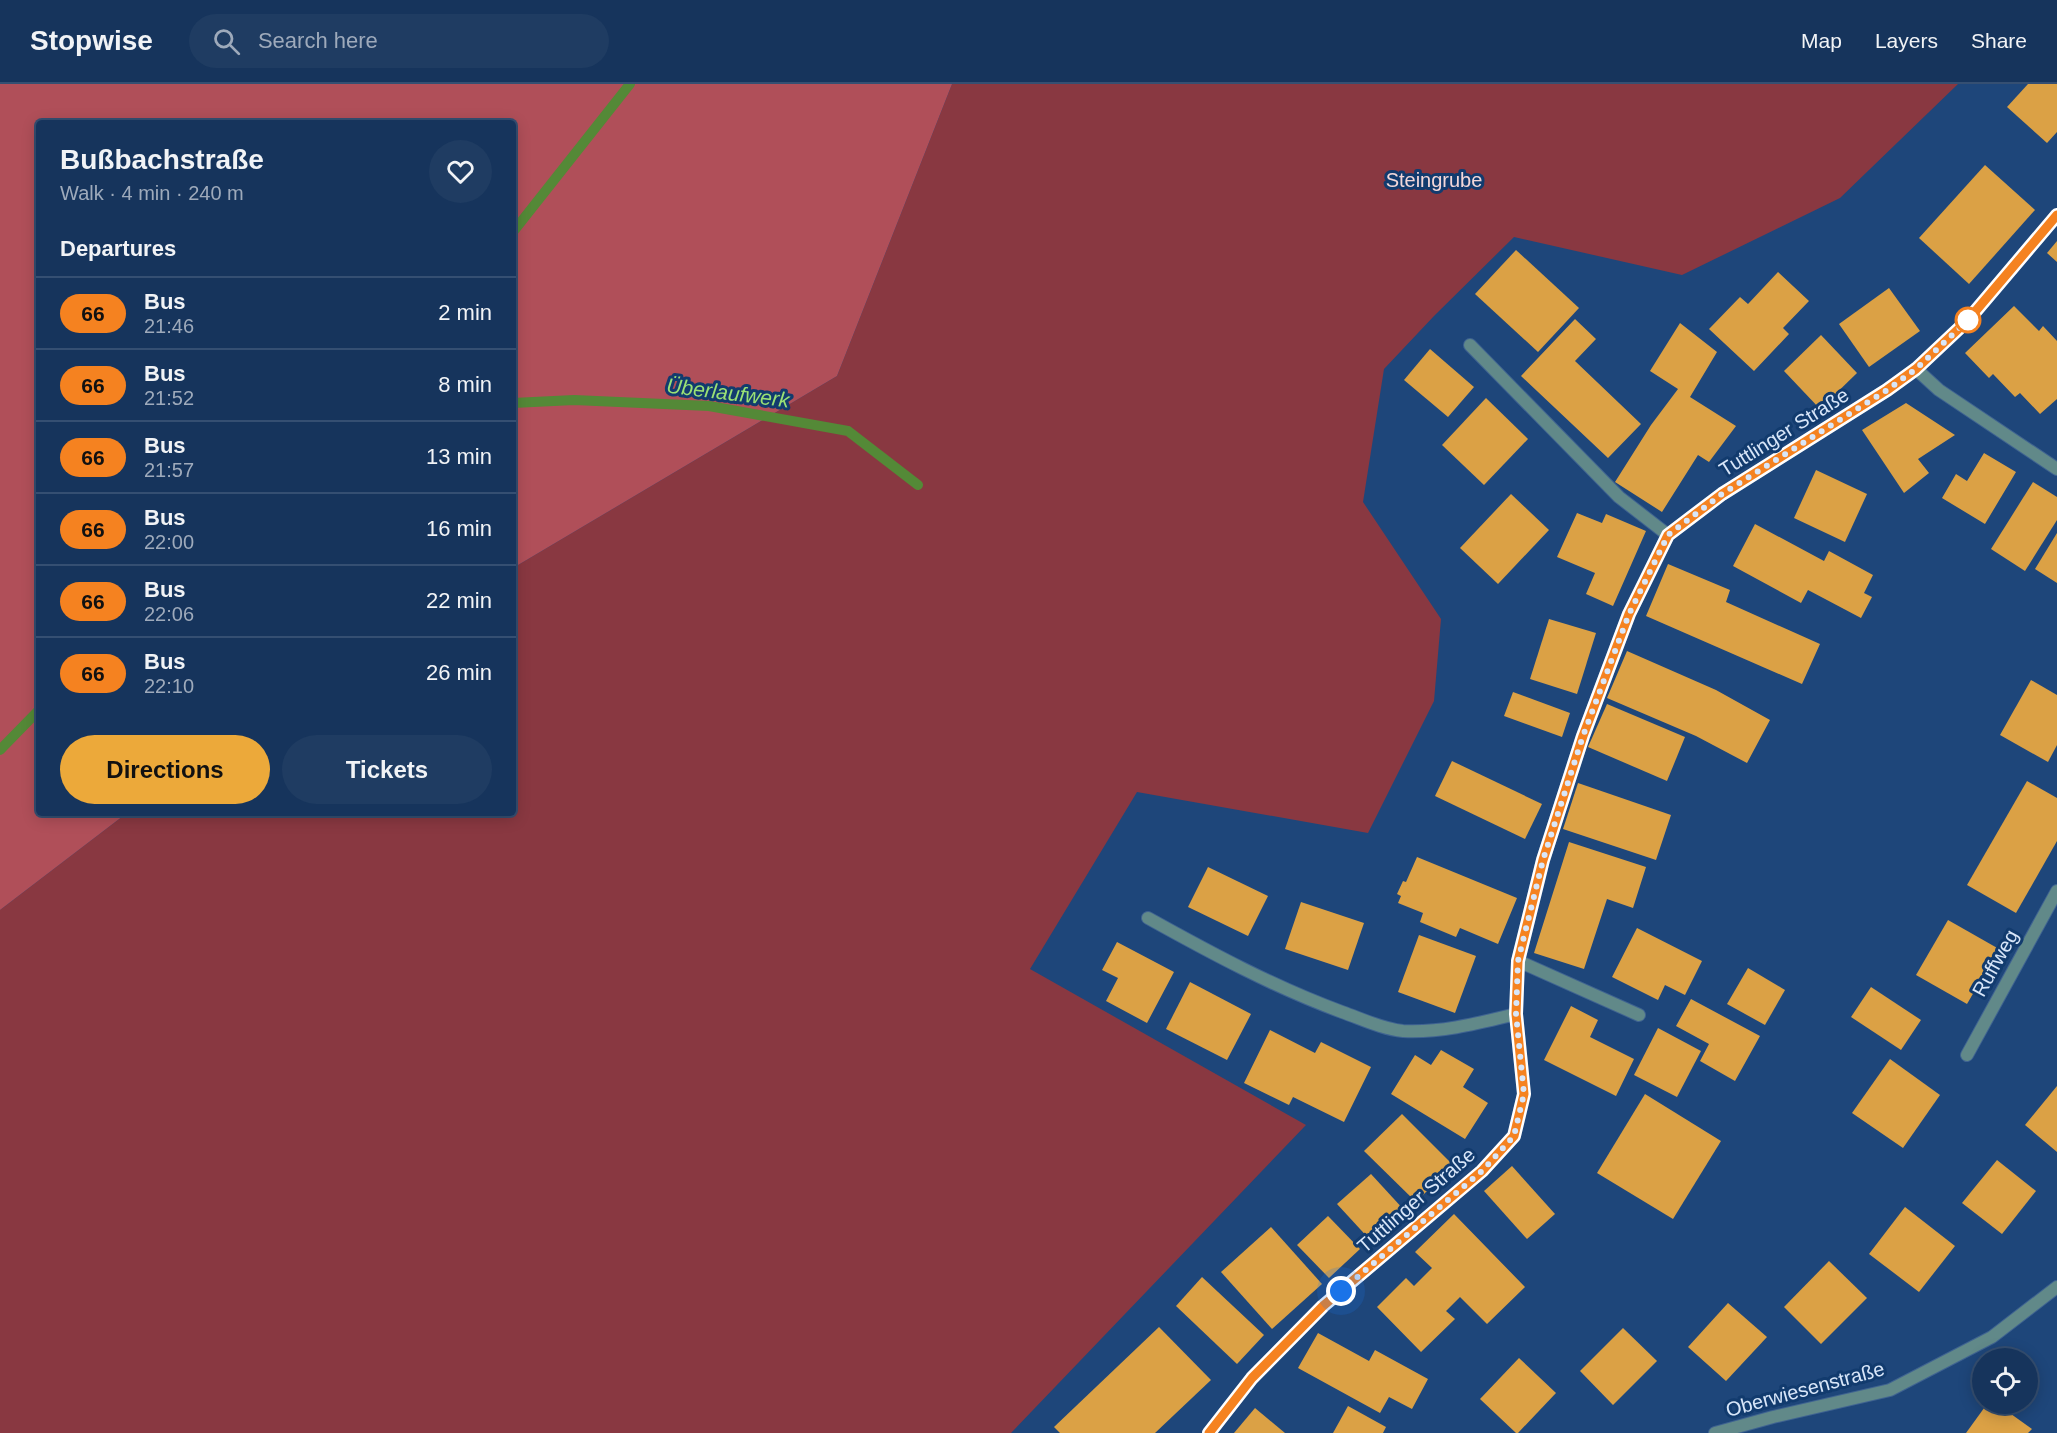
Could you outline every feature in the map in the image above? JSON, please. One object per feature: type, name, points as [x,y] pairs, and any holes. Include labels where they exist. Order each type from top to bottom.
[{"type":"street","name":"Tuttlinger Straße","points":[[1209,1433],[1252,1378],[1323,1306],[1482,1171],[1514,1136],[1524,1094],[1516,1014],[1518,961],[1543,860],[1583,736],[1629,614],[1668,535],[1722,494],[1887,390],[1916,369],[1968,320],[2057,215]]},
{"type":"street","points":[[1470,345],[1619,497],[1668,535]]},
{"type":"street","points":[[1916,369],[1939,390],[2057,469]]},
{"type":"street","name":"Ruffweg","points":[[1967,1054],[2057,891]]},
{"type":"street","points":[[1148,918],[1293,994],[1379,1026],[1401,1031],[1430,1031],[1463,1027],[1516,1014]]},
{"type":"street","points":[[1518,961],[1639,1015]]},
{"type":"street","name":"Oberwiesenstraße","points":[[1715,1433],[1890,1390],[1992,1337],[2057,1287]]},
{"type":"green space","name":"Steingrube","points":[[952,84],[1958,84],[1840,198],[1682,275],[1514,237],[1384,369],[1363,502],[1441,619],[1434,701],[1368,833],[1137,792],[1030,969],[1306,1125],[1011,1433],[0,1433],[0,910],[123,816],[516,816],[516,566],[837,376]]},
{"type":"shaded area","points":[[0,84],[952,84],[837,376],[516,566],[516,120],[36,120],[36,816],[123,816],[0,910]]},
{"type":"building","points":[[2028,84],[2057,84],[2057,132],[2047,143],[2007,107]]},
{"type":"building","points":[[1985,165],[2035,210],[1969,284],[1919,238]]},
{"type":"building","points":[[2057,241],[2057,262],[2047,253]]},
{"type":"building","points":[[1516,250],[1579,308],[1538,352],[1475,294]]},
{"type":"building","points":[[1778,272],[1809,301],[1783,328],[1789,334],[1754,371],[1709,329],[1740,297],[1748,304]]},
{"type":"building","points":[[1889,288],[1920,331],[1869,367],[1839,324]]},
{"type":"building","points":[[2014,306],[2039,331],[2043,326],[2057,341],[2057,399],[2040,414],[2020,393],[2015,397],[1993,374],[1989,378],[1965,353]]},
{"type":"building","points":[[1575,319],[1596,339],[1575,361],[1641,424],[1608,458],[1521,376]]},
{"type":"building","points":[[1680,323],[1717,352],[1690,397],[1736,426],[1709,462],[1698,455],[1662,512],[1615,482],[1651,425],[1678,389],[1650,371]]},
{"type":"building","points":[[1821,335],[1857,373],[1820,409],[1784,371]]},
{"type":"building","points":[[1430,349],[1474,387],[1448,417],[1404,380]]},
{"type":"building","points":[[1486,398],[1528,439],[1484,485],[1442,445]]},
{"type":"building","points":[[1906,403],[1955,435],[1918,459],[1929,473],[1904,493],[1862,430]]},
{"type":"building","points":[[1984,453],[2016,472],[1985,524],[1942,498],[1956,474],[1967,481]]},
{"type":"building","points":[[1816,470],[1867,494],[1845,542],[1794,518]]},
{"type":"building","points":[[2033,482],[2057,497],[2057,520],[2025,571],[1991,549]]},
{"type":"building","points":[[1511,494],[1549,530],[1498,584],[1460,548]]},
{"type":"building","points":[[1577,513],[1602,523],[1606,514],[1646,531],[1613,606],[1586,594],[1595,573],[1557,557]]},
{"type":"building","points":[[1755,524],[1824,561],[1829,551],[1873,575],[1864,593],[1872,597],[1861,618],[1808,590],[1801,603],[1733,566]]},
{"type":"building","points":[[2057,533],[2057,583],[2035,569]]},
{"type":"building","points":[[1668,564],[1730,590],[1726,602],[1820,644],[1802,684],[1646,616]]},
{"type":"building","points":[[1549,619],[1596,633],[1577,694],[1530,679]]},
{"type":"building","points":[[1627,651],[1716,690],[1770,720],[1747,763],[1696,736],[1607,698]]},
{"type":"building","points":[[2031,680],[2057,695],[2057,745],[2048,762],[2000,735]]},
{"type":"building","points":[[1513,692],[1570,713],[1562,737],[1504,716]]},
{"type":"building","points":[[1607,704],[1685,737],[1667,781],[1588,747]]},
{"type":"building","points":[[1452,761],[1542,804],[1525,839],[1435,796]]},
{"type":"building","points":[[2027,781],[2057,798],[2057,841],[2016,913],[1967,885]]},
{"type":"building","points":[[1578,783],[1671,815],[1656,860],[1563,829]]},
{"type":"building","points":[[1569,842],[1646,867],[1633,908],[1607,899],[1584,969],[1534,953]]},
{"type":"building","points":[[1417,857],[1517,898],[1498,944],[1460,928],[1456,937],[1420,922],[1423,913],[1398,903],[1401,896],[1397,894],[1403,881],[1406,882]]},
{"type":"building","points":[[1208,867],[1268,896],[1248,936],[1188,907]]},
{"type":"building","points":[[1301,902],[1364,923],[1348,970],[1285,949]]},
{"type":"building","points":[[1948,920],[1999,949],[1967,1004],[1916,975]]},
{"type":"building","points":[[1637,928],[1702,961],[1685,995],[1665,985],[1658,1000],[1612,977]]},
{"type":"building","points":[[1419,935],[1476,956],[1455,1013],[1398,992]]},
{"type":"building","points":[[1117,942],[1174,972],[1147,1023],[1106,1001],[1118,978],[1102,970]]},
{"type":"building","points":[[1748,968],[1785,990],[1765,1025],[1727,1004]]},
{"type":"building","points":[[1190,982],[1251,1014],[1227,1060],[1166,1029]]},
{"type":"building","points":[[1871,987],[1921,1020],[1901,1050],[1851,1017]]},
{"type":"building","points":[[1691,999],[1760,1036],[1735,1081],[1700,1061],[1709,1044],[1676,1026]]},
{"type":"building","points":[[1571,1006],[1598,1020],[1590,1037],[1634,1059],[1616,1096],[1544,1060]]},
{"type":"building","points":[[1658,1028],[1701,1051],[1677,1097],[1634,1075]]},
{"type":"building","points":[[1270,1030],[1315,1053],[1321,1042],[1371,1067],[1344,1122],[1293,1097],[1289,1105],[1244,1083]]},
{"type":"building","points":[[1441,1050],[1474,1069],[1463,1087],[1488,1103],[1465,1139],[1391,1094],[1415,1055],[1431,1065]]},
{"type":"building","points":[[1890,1059],[1940,1095],[1903,1148],[1852,1113]]},
{"type":"building","points":[[2057,1086],[2057,1152],[2025,1125]]},
{"type":"building","points":[[1645,1094],[1721,1141],[1673,1219],[1597,1173]]},
{"type":"building","points":[[1402,1114],[1453,1165],[1416,1202],[1364,1151]]},
{"type":"building","points":[[1997,1160],[2036,1191],[2002,1234],[1962,1203]]},
{"type":"building","points":[[1512,1166],[1555,1214],[1527,1239],[1484,1191]]},
{"type":"building","points":[[1371,1174],[1405,1211],[1372,1242],[1337,1204]]},
{"type":"building","points":[[1905,1207],[1955,1246],[1919,1292],[1869,1254]]},
{"type":"building","points":[[1454,1214],[1525,1287],[1487,1324],[1460,1297],[1446,1311],[1455,1319],[1421,1352],[1377,1307],[1406,1278],[1414,1286],[1432,1268],[1415,1252]]},
{"type":"building","points":[[1328,1216],[1360,1249],[1329,1278],[1297,1245]]},
{"type":"building","points":[[1271,1227],[1322,1284],[1272,1329],[1221,1272]]},
{"type":"building","points":[[1829,1261],[1867,1298],[1821,1344],[1784,1307]]},
{"type":"building","points":[[1202,1277],[1264,1335],[1237,1364],[1176,1306]]},
{"type":"building","points":[[1728,1303],[1767,1337],[1726,1381],[1688,1347]]},
{"type":"building","points":[[1159,1327],[1211,1380],[1155,1433],[1060,1433],[1054,1427]]},
{"type":"building","points":[[1623,1328],[1657,1361],[1613,1405],[1580,1371]]},
{"type":"building","points":[[1318,1333],[1369,1361],[1375,1350],[1428,1379],[1412,1409],[1389,1397],[1380,1413],[1298,1368]]},
{"type":"building","points":[[1519,1358],[1556,1393],[1516,1433],[1480,1399]]},
{"type":"building","points":[[1348,1406],[1386,1427],[1383,1433],[1333,1433]]},
{"type":"building","points":[[1255,1408],[1285,1433],[1234,1433]]},
{"type":"building","points":[[1980,1414],[2011,1414],[2032,1429],[2028,1433],[1966,1433]]},
{"type":"waterway","points":[[516,228],[630,84]]},
{"type":"waterway","name":"Überlaufwerk","points":[[516,403],[574,400],[709,406],[848,431],[918,485]]},
{"type":"waterway","points":[[0,750],[36,713]]},
{"type":"bus line","name":"66","points":[[1209,1433],[1252,1378],[1323,1306],[1482,1171],[1514,1136],[1524,1094],[1516,1014],[1518,961],[1543,860],[1583,736],[1629,614],[1668,535],[1722,494],[1887,390],[1916,369],[1968,320],[2057,215]]},
{"type":"route","points":[[1341,1291],[1482,1171],[1514,1136],[1524,1094],[1516,1014],[1518,961],[1543,860],[1583,736],[1629,614],[1668,535],[1722,494],[1887,390],[1916,369],[1968,320]]}]
